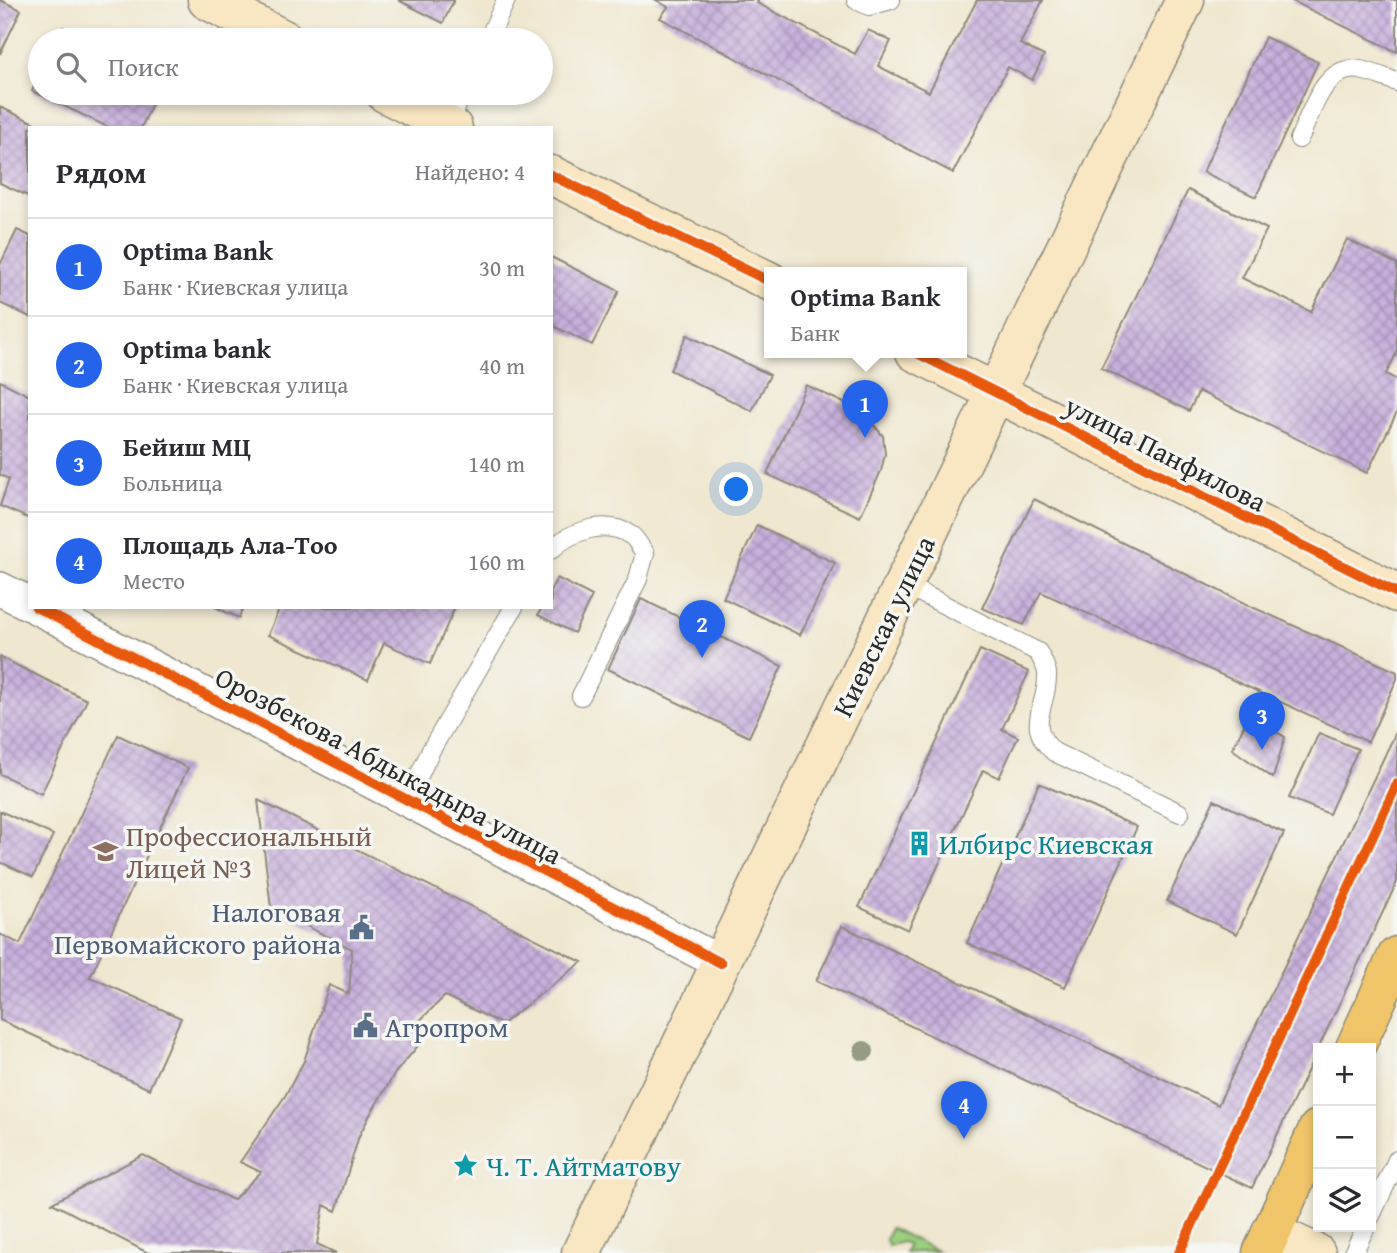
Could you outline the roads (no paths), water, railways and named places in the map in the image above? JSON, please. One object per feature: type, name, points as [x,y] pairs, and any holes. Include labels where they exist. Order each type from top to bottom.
[{"type":"main road","points":[[207,0],[262,28]]},
{"type":"main road","name":"Киевская улица","points":[[581,1253],[1185,0]]},
{"type":"main road","points":[[424,105],[455,115]]},
{"type":"main road","points":[[553,177],[764,279]]},
{"type":"main road","name":"улица Панфилова","points":[[927,358],[1397,593]]},
{"type":"main road","points":[[1357,1043],[1397,956]]},
{"type":"main road","points":[[1313,1140],[1266,1242],[1316,1253]]},
{"type":"street","points":[[0,589],[28,603]]},
{"type":"street","name":"Орозбекова Абдыкадыра улица","points":[[40,609],[720,963]]},
{"type":"lane","points":[[493,28],[506,0]]},
{"type":"lane","points":[[856,0],[869,6],[891,0]]},
{"type":"lane","points":[[1299,139],[1327,82],[1340,71],[1358,69],[1397,82]]},
{"type":"lane","points":[[553,548],[564,538],[597,526],[632,536],[645,553],[638,579],[581,696]]},
{"type":"lane","points":[[903,584],[1038,652],[1047,671],[1037,726],[1042,742],[1054,752],[1180,813]]},
{"type":"lane","points":[[407,802],[431,750],[513,609]]},
{"type":"lane","points":[[1376,1205],[1397,1160]]},
{"type":"lane","points":[[1353,1253],[1364,1232]]},
{"type":"place","name":"Optima Bank","points":[[865,438]]},
{"type":"place","name":"Optima bank","points":[[702,658]]},
{"type":"place","name":"Бейиш МЦ","points":[[1262,750]]},
{"type":"place","name":"Илбирс Киевская","points":[[919,843]]},
{"type":"place","name":"Профессиональный Лицей №3","points":[[106,851]]},
{"type":"place","name":"Налоговая Первомайского района","points":[[361,927]]},
{"type":"place","name":"Агропром","points":[[365,1026]]},
{"type":"place","name":"Площадь Ала-Тоо","points":[[964,1139]]},
{"type":"place","name":"Ч. Т. Айтматову","points":[[466,1165]]}]
